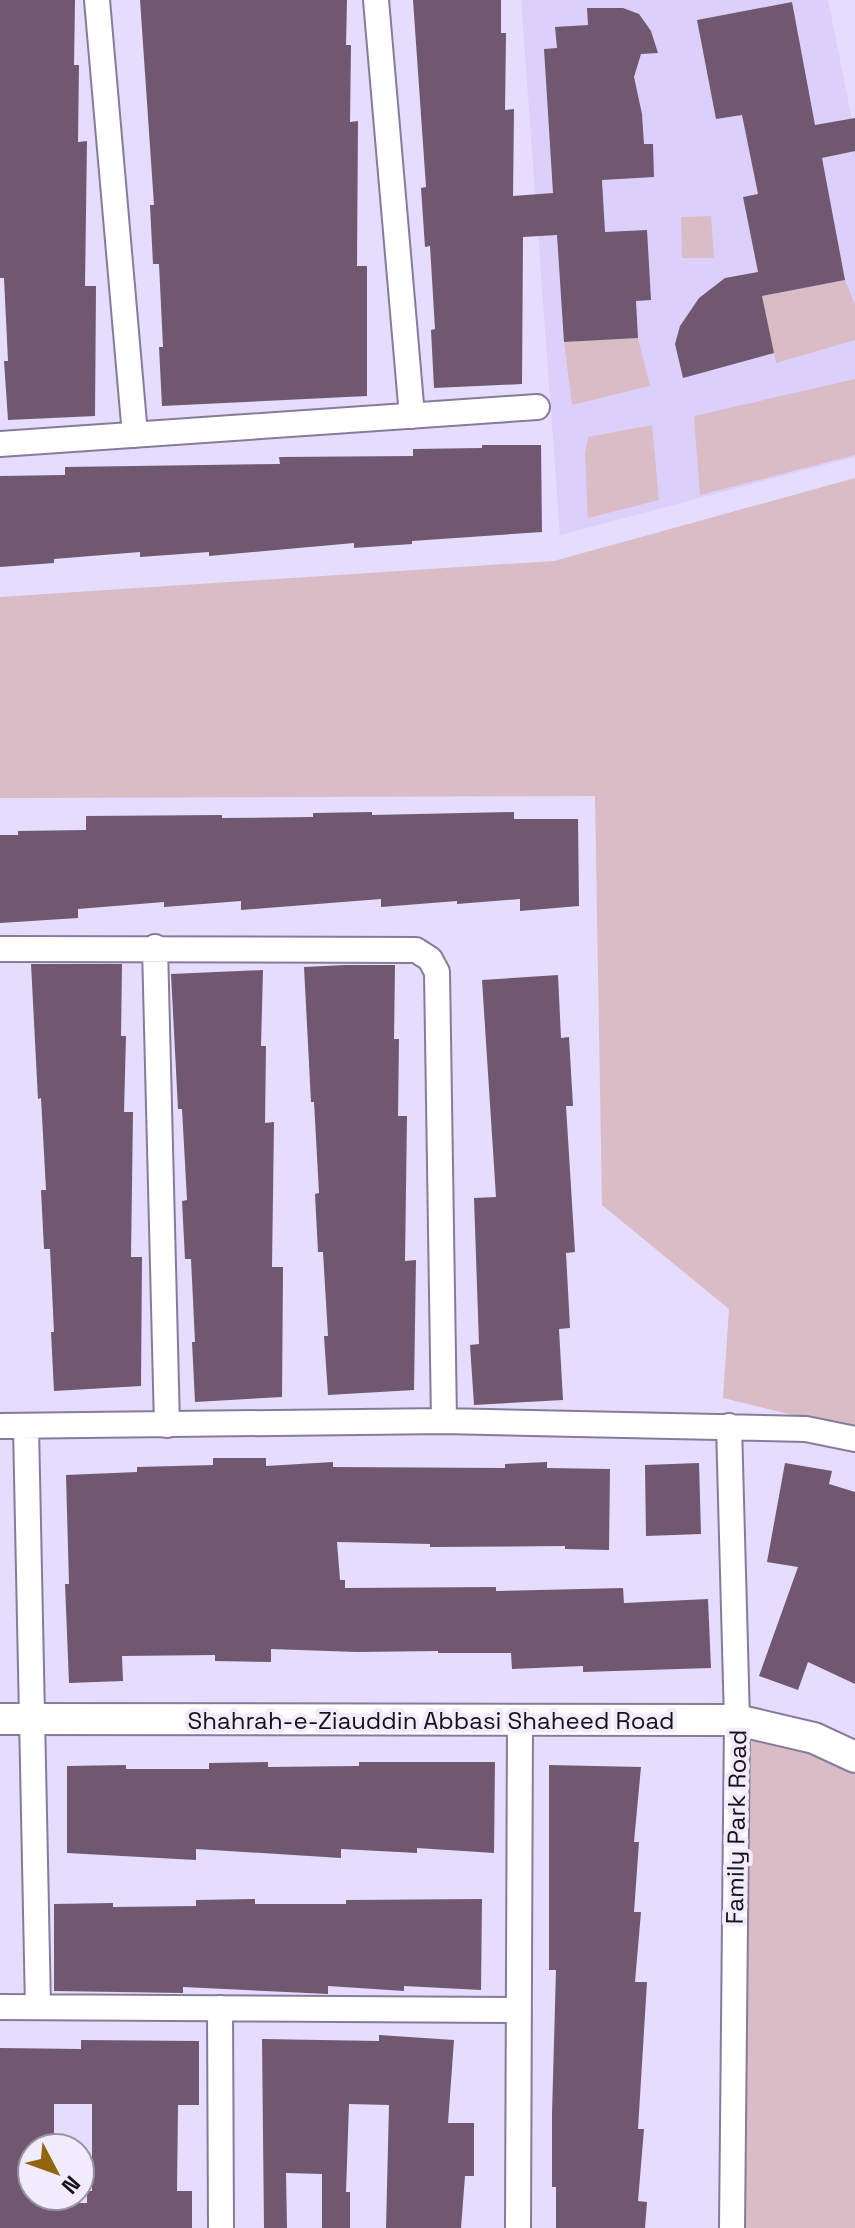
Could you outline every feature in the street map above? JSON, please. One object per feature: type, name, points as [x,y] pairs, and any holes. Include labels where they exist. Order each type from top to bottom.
[{"type":"street","points":[[97,0],[135,435]]},
{"type":"street","points":[[376,0],[412,416]]},
{"type":"street","points":[[0,444],[537,407]]},
{"type":"street","points":[[155,947],[167,1425]]},
{"type":"street","points":[[0,949],[416,950],[430,959],[437,972],[444,1421]]},
{"type":"street","points":[[0,1426],[444,1421],[806,1429],[855,1439]]},
{"type":"street","name":"Family Park Road","points":[[729,1426],[737,1720],[732,2228]]},
{"type":"street","points":[[26,1427],[38,2007]]},
{"type":"street","name":"Shahrah-e-Ziauddin Abbasi Shaheed Road","points":[[0,1719],[737,1720],[814,1738],[855,1757]]},
{"type":"street","points":[[518,2228],[520,1721]]},
{"type":"street","points":[[0,2007],[518,2010]]},
{"type":"street","points":[[220,2008],[221,2228]]},
{"type":"shaded area","points":[[521,0],[828,0],[855,135],[855,457],[560,535]]},
{"type":"shaded area","points":[[711,216],[714,258],[682,258],[681,217]]},
{"type":"shaded area","points":[[845,280],[855,305],[855,340],[776,363],[762,296]]},
{"type":"shaded area","points":[[638,338],[650,386],[572,405],[564,342]]},
{"type":"shaded area","points":[[855,379],[855,455],[700,495],[694,416]]},
{"type":"shaded area","points":[[652,425],[659,500],[588,518],[585,454],[588,437]]},
{"type":"shaded area","points":[[855,478],[855,1430],[723,1398],[729,1309],[602,1205],[595,796],[0,798],[0,597],[554,561]]},
{"type":"shaded area","points":[[737,1720],[855,1757],[855,2228],[732,2228]]},
{"type":"building","points":[[0,0],[75,0],[74,65],[79,65],[78,142],[87,141],[85,286],[96,286],[95,416],[8,420],[4,278],[0,278]]},
{"type":"building","points":[[140,0],[347,0],[346,45],[351,45],[350,122],[358,121],[357,266],[367,266],[367,396],[162,406],[159,264],[153,264],[150,205],[154,205]]},
{"type":"building","points":[[413,0],[501,0],[501,33],[506,33],[505,110],[514,109],[513,196],[553,193],[544,49],[557,48],[555,27],[588,25],[587,8],[623,8],[639,14],[651,31],[658,53],[641,54],[634,77],[642,114],[644,144],[653,144],[654,177],[602,180],[605,232],[647,230],[651,300],[636,301],[638,338],[564,342],[557,235],[523,237],[522,384],[434,388],[431,330],[435,329],[430,246],[425,247],[421,188],[426,187]]},
{"type":"building","points":[[792,2],[815,125],[855,118],[855,151],[822,158],[845,280],[762,296],[774,353],[683,378],[675,344],[680,326],[699,298],[725,278],[758,272],[743,197],[758,194],[742,115],[716,119],[697,20]]},
{"type":"building","points":[[482,445],[541,445],[542,532],[412,541],[412,544],[354,548],[354,543],[209,556],[209,552],[140,557],[140,552],[0,567],[0,476],[65,475],[65,467],[280,464],[279,457],[413,456],[413,449],[482,448]]},
{"type":"building","points":[[372,812],[372,815],[514,812],[514,819],[578,819],[579,906],[520,911],[520,899],[381,907],[381,899],[241,910],[241,901],[164,907],[164,902],[78,909],[78,918],[0,923],[0,835],[18,835],[18,831],[86,830],[86,816],[313,817],[313,813]]},
{"type":"building","points":[[31,964],[122,964],[121,1036],[126,1036],[124,1112],[133,1112],[131,1257],[142,1257],[141,1386],[54,1391],[50,1249],[44,1249],[41,1190],[46,1190]]},
{"type":"building","points":[[395,965],[394,1039],[399,1039],[398,1116],[407,1116],[405,1261],[416,1260],[414,1390],[328,1395],[324,1336],[328,1336],[323,1252],[318,1252],[315,1194],[319,1193],[304,967]]},
{"type":"building","points":[[263,970],[261,1046],[266,1046],[265,1123],[274,1122],[272,1267],[283,1267],[282,1397],[195,1402],[191,1259],[185,1259],[182,1201],[187,1200],[182,1109],[178,1109],[171,974]]},
{"type":"building","points":[[558,975],[561,1038],[569,1037],[573,1106],[566,1106],[575,1252],[566,1253],[570,1328],[559,1329],[563,1400],[474,1405],[470,1345],[479,1344],[474,1198],[496,1197],[482,980]]},
{"type":"building","points":[[213,1458],[266,1458],[266,1466],[333,1462],[333,1467],[505,1468],[505,1464],[547,1462],[547,1468],[610,1469],[609,1550],[565,1549],[565,1546],[430,1547],[430,1544],[337,1542],[340,1580],[345,1580],[345,1588],[496,1587],[496,1591],[623,1588],[624,1603],[708,1599],[711,1668],[583,1672],[583,1666],[512,1669],[511,1653],[271,1649],[271,1662],[215,1661],[215,1655],[122,1656],[123,1681],[69,1683],[65,1584],[69,1584],[66,1475],[137,1472],[137,1467],[213,1465]]},
{"type":"building","points":[[699,1463],[701,1534],[646,1536],[645,1465]]},
{"type":"building","points":[[785,1463],[832,1471],[829,1484],[855,1492],[855,1684],[808,1662],[798,1690],[759,1676],[798,1567],[767,1562]]},
{"type":"building","points":[[268,1762],[268,1767],[359,1766],[359,1762],[495,1762],[494,1853],[417,1848],[417,1853],[341,1849],[341,1858],[196,1849],[196,1860],[67,1853],[67,1766],[209,1769],[209,1763]]},
{"type":"building","points":[[549,1765],[641,1767],[634,1842],[639,1842],[634,1912],[641,1912],[635,1982],[647,1982],[638,2129],[644,2129],[638,2201],[647,2202],[645,2228],[556,2228],[556,2187],[552,2187],[552,2114],[556,1970],[549,1970]]},
{"type":"building","points":[[255,1899],[255,1904],[346,1904],[346,1900],[482,1899],[481,1990],[404,1986],[404,1991],[328,1986],[328,1994],[183,1987],[183,1993],[54,1991],[54,1904],[196,1906],[196,1900]]},
{"type":"building","points":[[379,2035],[454,2040],[448,2123],[474,2123],[474,2176],[465,2176],[461,2228],[386,2228],[389,2105],[349,2104],[346,2192],[350,2192],[350,2228],[322,2228],[322,2174],[286,2173],[287,2228],[264,2228],[262,2039],[379,2041]]},
{"type":"building","points":[[81,2040],[199,2041],[199,2105],[178,2105],[177,2191],[192,2191],[192,2228],[0,2228],[0,2048],[81,2049]]}]
